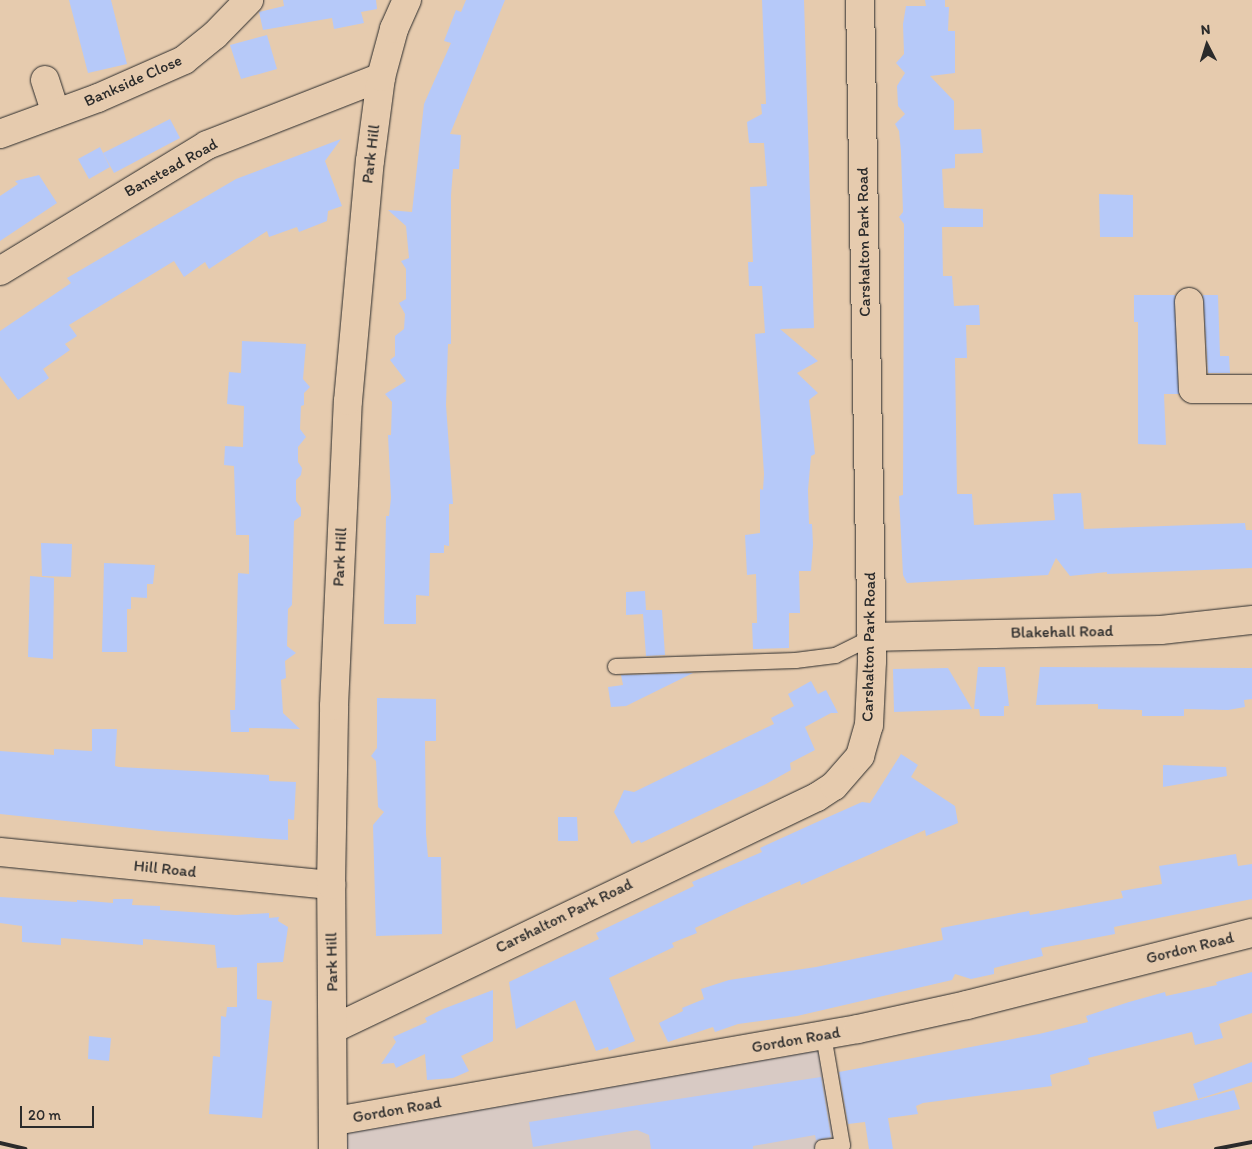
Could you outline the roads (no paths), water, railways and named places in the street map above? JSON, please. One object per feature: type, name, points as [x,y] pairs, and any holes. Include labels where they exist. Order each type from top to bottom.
[{"type":"street","name":"Bankside Close","points":[[0,134],[184,60],[215,35],[249,0]]},
{"type":"street","name":"Park Hill","points":[[333,1149],[335,1121],[331,885],[334,706],[348,401],[369,171],[381,77],[394,29],[407,0]]},
{"type":"street","name":"Carshalton Park Road","points":[[333,1029],[834,786],[860,756],[865,742],[871,699],[872,637],[860,0]]},
{"type":"street","name":"Banstead Road","points":[[0,272],[207,145],[381,77]]},
{"type":"street","points":[[45,80],[56,113]]},
{"type":"street","points":[[1189,302],[1193,389],[1252,389]]},
{"type":"street","name":"Blakehall Road","points":[[872,637],[1161,630],[1252,620]]},
{"type":"street","name":"Hill Road","points":[[0,852],[331,885]]},
{"type":"street","name":"Gordon Road","points":[[335,1121],[823,1035],[966,1006],[1252,933]]},
{"type":"lane","points":[[615,666],[795,660],[835,655],[872,637]]},
{"type":"lane","points":[[822,1147],[842,1144],[823,1035]]},
{"type":"railway","points":[[1216,1149],[1252,1142]]},
{"type":"railway","points":[[0,1143],[25,1149]]}]
